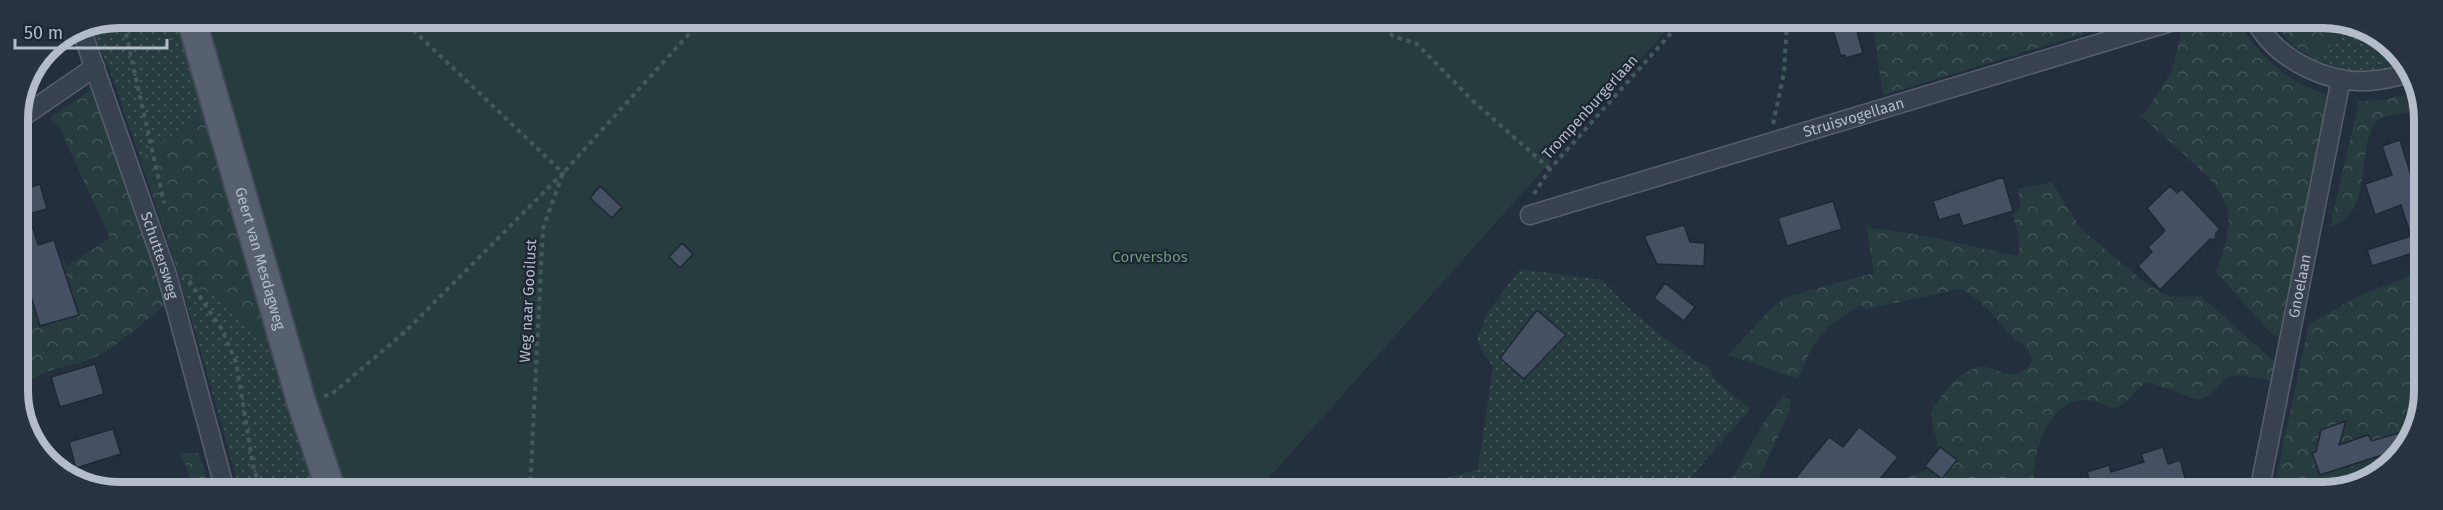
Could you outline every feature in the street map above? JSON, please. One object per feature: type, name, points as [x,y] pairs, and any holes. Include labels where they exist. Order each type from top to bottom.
[{"type":"main road","name":"Geert van Mesdagweg","points":[[194,28],[302,404],[328,482]]},
{"type":"street","name":"Struisvogellaan","points":[[1530,215],[2150,28]]},
{"type":"street","points":[[2262,28],[2282,52],[2310,70],[2341,79],[2376,81],[2402,75]]},
{"type":"street","name":"Schuttersweg","points":[[83,35],[167,275],[223,482]]},
{"type":"street","points":[[29,112],[95,68]]},
{"type":"street","name":"Gnoelaan","points":[[2261,481],[2341,79]]},
{"type":"path","points":[[124,28],[165,210]]},
{"type":"path","points":[[302,404],[332,394],[406,331],[562,172],[411,28]]},
{"type":"path","name":"Weg naar Gooilust","points":[[530,482],[543,228],[562,172],[694,28]]},
{"type":"path","points":[[1383,28],[1393,36],[1417,44],[1503,129],[1550,169]]},
{"type":"path","name":"Trompenburgerlaan","points":[[1530,215],[1533,195],[1550,169],[1676,28]]},
{"type":"path","points":[[1769,143],[1784,73],[1787,28]]},
{"type":"path","points":[[186,276],[221,328],[236,362],[254,471],[259,482]]},
{"type":"green space","points":[[119,28],[186,28],[212,109],[140,158],[113,79],[94,32]]},
{"type":"green space","name":"Corversbos","points":[[201,28],[1669,28],[1265,481],[337,482]]},
{"type":"green space","points":[[1873,28],[2103,28],[1883,95]]},
{"type":"green space","points":[[2243,28],[2256,48],[2279,70],[2305,86],[2336,98],[2284,340],[2271,333],[2216,272],[2225,246],[2228,227],[2227,209],[2218,190],[2199,168],[2142,117],[2172,71],[2182,29]]},
{"type":"green space","points":[[2278,28],[2336,29],[2354,34],[2341,36],[2315,60],[2293,45]]},
{"type":"green space","points":[[2354,34],[2364,38],[2384,51],[2398,68],[2355,73],[2315,60],[2341,36]]},
{"type":"green space","points":[[89,91],[98,98],[166,304],[108,350],[86,361],[41,374],[29,382],[29,279],[63,259],[67,266],[110,238],[60,129],[49,118]]},
{"type":"green space","points":[[2411,94],[2414,110],[2381,118],[2375,123],[2369,136],[2359,196],[2353,209],[2344,219],[2330,227],[2359,101],[2383,100]]},
{"type":"green space","points":[[212,109],[276,335],[255,334],[221,294],[201,292],[179,275],[140,158]]},
{"type":"green space","points":[[2052,182],[2081,229],[2144,282],[2162,293],[2177,297],[2201,296],[2278,365],[2274,381],[2256,377],[2231,377],[2198,400],[2149,382],[2140,387],[2124,403],[2113,409],[2090,400],[2069,403],[2050,422],[2043,436],[2037,450],[2033,481],[1896,481],[1923,472],[1934,459],[1937,449],[1932,424],[1933,408],[1957,379],[1970,370],[1984,367],[2014,374],[2021,372],[2031,362],[2032,358],[2028,351],[1976,299],[1960,289],[1866,309],[1860,305],[1828,327],[1811,349],[1798,379],[1728,355],[1771,309],[1786,297],[1874,273],[1866,227],[1931,237],[2017,256],[2018,231],[2013,216],[2020,208],[2018,189]]},
{"type":"green space","points":[[1520,269],[1602,280],[1660,335],[1694,360],[1709,367],[1715,380],[1750,409],[1687,481],[1435,481],[1478,469],[1493,367],[1482,351],[1477,338],[1488,312]]},
{"type":"green space","points":[[2414,274],[2414,403],[2410,420],[2396,446],[2384,459],[2359,475],[2330,481],[2275,481],[2309,324],[2361,295]]},
{"type":"green space","points":[[179,275],[201,291],[221,294],[255,334],[276,335],[315,482],[238,482]]},
{"type":"green space","points":[[1783,396],[1791,401],[1789,412],[1757,481],[1730,481],[1761,427]]},
{"type":"green space","points":[[180,453],[198,453],[209,482],[189,482],[189,474]]},
{"type":"building","points":[[1832,28],[1856,28],[1863,53],[1846,58],[1845,55],[1841,56]]},
{"type":"building","points":[[2400,140],[2414,185],[2414,253],[2372,266],[2367,250],[2411,236],[2401,205],[2375,215],[2365,184],[2392,175],[2382,146]]},
{"type":"building","points":[[2003,177],[2013,211],[1963,226],[1959,214],[1939,220],[1933,201]]},
{"type":"building","points":[[40,184],[47,209],[29,214],[29,188]]},
{"type":"building","points":[[600,186],[622,207],[612,218],[590,198]]},
{"type":"building","points":[[2170,186],[2177,193],[2182,189],[2220,229],[2216,233],[2215,240],[2210,239],[2160,290],[2138,266],[2152,252],[2148,247],[2165,231],[2147,208]]},
{"type":"building","points":[[1833,201],[1842,229],[1787,246],[1778,218]]},
{"type":"building","points":[[29,214],[38,245],[54,240],[79,315],[40,326],[29,290]]},
{"type":"building","points":[[1684,225],[1690,242],[1705,243],[1704,266],[1657,264],[1644,236]]},
{"type":"building","points":[[682,243],[693,254],[680,268],[669,257]]},
{"type":"building","points":[[1665,283],[1695,307],[1684,321],[1654,298]]},
{"type":"building","points":[[1537,310],[1566,335],[1524,379],[1500,358]]},
{"type":"building","points":[[95,364],[104,394],[60,407],[51,377]]},
{"type":"building","points":[[2346,421],[2339,445],[2368,435],[2372,441],[2404,432],[2390,453],[2320,475],[2312,453],[2316,452],[2321,430]]},
{"type":"building","points":[[1859,427],[1898,457],[1878,481],[1793,481],[1829,437],[1843,447]]},
{"type":"building","points":[[113,429],[121,454],[76,468],[69,442]]},
{"type":"building","points":[[1940,447],[1957,460],[1942,479],[1925,466]]},
{"type":"building","points":[[2163,447],[2168,464],[2180,460],[2186,481],[2090,481],[2087,472],[2109,465],[2111,472],[2144,462],[2141,454]]}]
